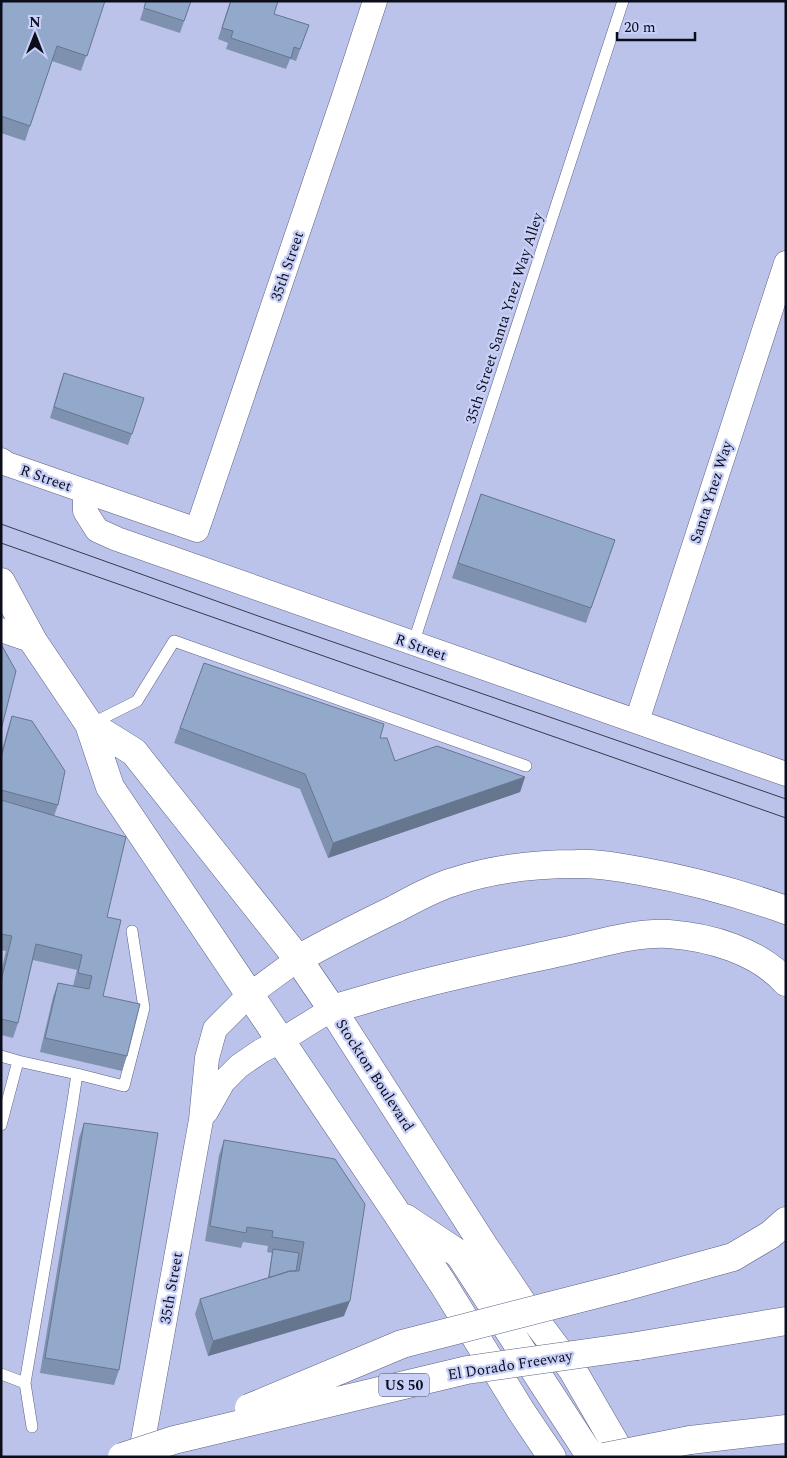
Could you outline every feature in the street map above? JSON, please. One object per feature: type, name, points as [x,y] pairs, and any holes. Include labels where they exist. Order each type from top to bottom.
[{"type":"main road","name":"Stockton Boulevard","points":[[1,582],[33,641],[89,724],[110,787],[396,1212],[552,1457]]},
{"type":"main road","name":"Stockton Boulevard","points":[[89,724],[134,752],[298,959],[484,1246],[523,1304],[572,1369],[623,1457]]},
{"type":"main road","points":[[298,959],[383,914],[453,882],[499,870],[538,866],[578,864],[620,867],[661,875],[752,898],[786,910]]},
{"type":"main road","points":[[332,1009],[467,972],[635,936],[667,934],[699,937],[726,944],[756,959],[786,982]]},
{"type":"main road","points":[[396,1212],[460,1254],[591,1457]]},
{"type":"main road","points":[[174,1440],[402,1344],[733,1257],[770,1235],[786,1221]]},
{"type":"main road","name":"El Dorado Freeway","points":[[122,1457],[174,1440],[467,1370],[637,1346],[786,1320]]},
{"type":"main road","points":[[604,1457],[690,1440],[786,1429]]},
{"type":"street","name":"35th Street","points":[[197,530],[375,1]]},
{"type":"street","name":"Santa Ynez Way","points":[[637,721],[786,263]]},
{"type":"street","name":"R Street","points":[[3,463],[197,530]]},
{"type":"street","name":"R Street","points":[[85,491],[85,511],[98,530],[116,539],[786,774]]},
{"type":"street","points":[[1,630],[33,641]]},
{"type":"street","name":"35th Street","points":[[140,1457],[201,1120],[207,1058],[215,1030],[249,995],[298,959]]},
{"type":"street","name":"35th Street","points":[[201,1120],[223,1082],[239,1066],[332,1009]]},
{"type":"lane","name":"35th Street Santa Ynez Way Alley","points":[[413,644],[623,1]]},
{"type":"lane","points":[[89,724],[137,701],[174,641],[526,766]]},
{"type":"lane","points":[[1,1056],[124,1086],[144,1008],[132,931]]},
{"type":"lane","points":[[1,1125],[18,1061]]},
{"type":"lane","points":[[32,1427],[25,1383],[77,1074]]},
{"type":"lane","points":[[1,1374],[25,1383]]},
{"type":"building","points":[[3,1],[105,1],[87,56],[57,46],[30,126],[1,116],[1,5]]},
{"type":"building","points":[[146,1],[191,1],[184,21],[144,8]]},
{"type":"building","points":[[231,1],[278,1],[274,14],[309,25],[300,49],[294,47],[291,58],[231,38],[233,31],[222,28]]},
{"type":"building","points":[[64,373],[144,398],[132,434],[54,407]]},
{"type":"building","points":[[481,494],[615,540],[591,608],[458,563]]},
{"type":"building","points":[[1,644],[16,671],[1,730]]},
{"type":"building","points":[[204,663],[384,724],[380,738],[387,738],[395,761],[437,746],[525,777],[333,843],[305,774],[180,728]]},
{"type":"building","points":[[12,716],[32,721],[65,771],[58,805],[1,790],[1,758]]},
{"type":"building","points":[[1,800],[126,837],[107,917],[121,920],[103,996],[140,1004],[127,1056],[45,1038],[58,983],[89,989],[92,976],[78,973],[82,955],[36,944],[18,1023],[1,1019],[1,981],[12,936],[1,934]]},
{"type":"building","points":[[84,1123],[158,1133],[119,1370],[45,1358]]},
{"type":"building","points":[[224,1140],[335,1159],[365,1204],[350,1301],[213,1341],[200,1299],[290,1271],[299,1271],[304,1242],[272,1237],[273,1231],[247,1227],[246,1233],[210,1226]]},
{"type":"building","points":[[273,1249],[299,1253],[296,1271],[269,1277]]},
{"type":"tram line","points":[[1,524],[261,617],[786,799]]},
{"type":"tram line","points":[[1,543],[786,818]]}]
